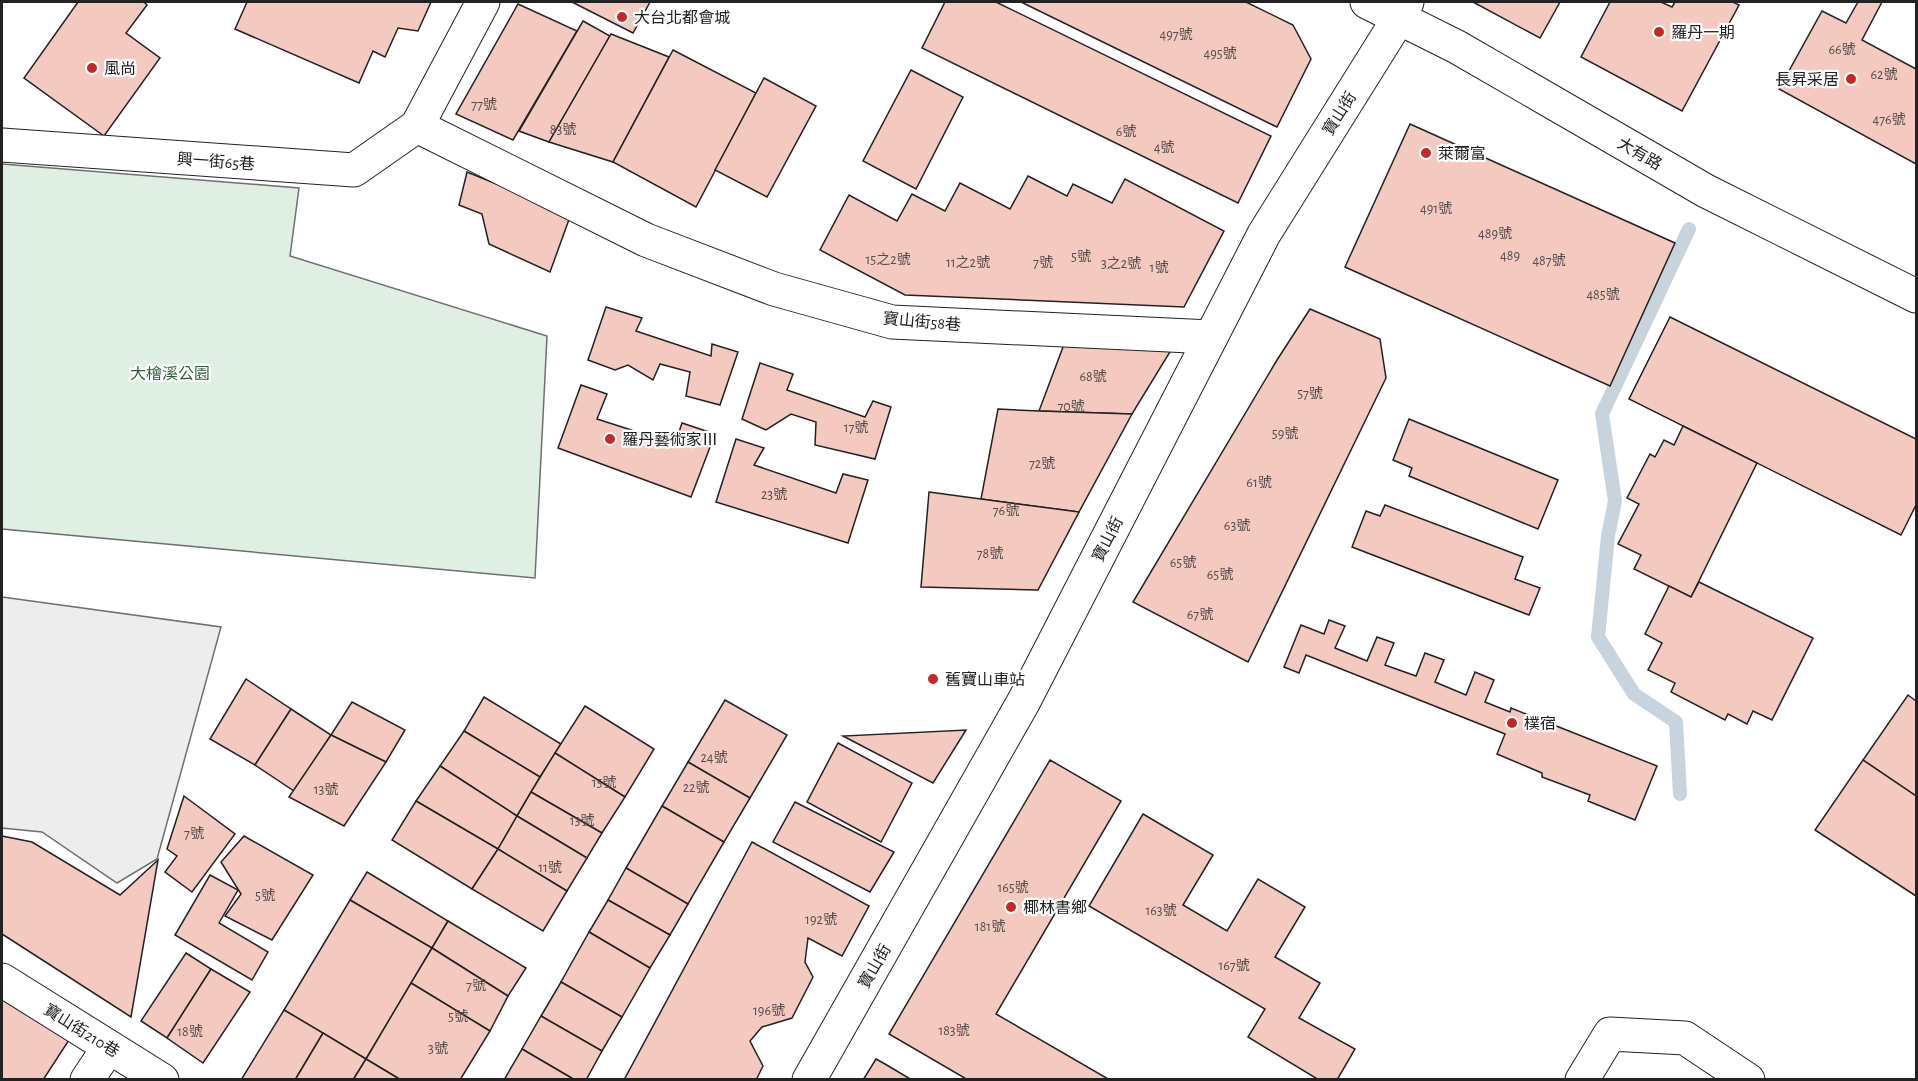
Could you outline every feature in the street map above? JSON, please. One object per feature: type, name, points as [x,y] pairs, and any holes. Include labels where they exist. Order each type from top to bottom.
[{"type":"street","name":"興一街65巷","points":[[2,145],[354,170],[417,126],[483,2]]},
{"type":"street","name":"大有路","points":[[1367,2],[1403,10],[1457,47],[1706,191],[1917,296]]},
{"type":"street","name":"寶山街","points":[[809,1080],[1024,701],[1264,234],[1403,10]]},
{"type":"street","name":"寶山街58巷","points":[[417,126],[646,240],[774,289],[892,322],[1211,337]]},
{"type":"street","name":"寶山街210巷","points":[[2,980],[162,1080]]},
{"type":"street","points":[[1582,1080],[1610,1034],[1685,1038],[1748,1080]]},
{"type":"street","points":[[87,1080],[109,1047]]},
{"type":"green space","name":"大檜溪公園","points":[[2,164],[299,188],[290,256],[547,336],[535,578],[2,529]]},
{"type":"shaded area","points":[[2,597],[221,627],[157,859],[117,883],[42,832],[2,828]]},
{"type":"building","name":"風尚","points":[[78,2],[144,2],[147,5],[126,33],[160,58],[104,136],[24,78]]},
{"type":"building","points":[[247,2],[431,2],[418,31],[398,28],[385,57],[373,51],[359,83],[235,29]]},
{"type":"building","name":"大台北都會城","points":[[572,2],[650,2],[633,33]]},
{"type":"building","points":[[945,2],[996,2],[1271,136],[1238,203],[922,48]]},
{"type":"building","points":[[1021,2],[1246,2],[1293,25],[1311,59],[1277,127]]},
{"type":"building","points":[[1473,2],[1560,2],[1540,38]]},
{"type":"building","name":"羅丹一期","points":[[1610,2],[1661,2],[1672,7],[1675,2],[1733,2],[1739,5],[1682,111],[1581,57]]},
{"type":"building","name":"長昇采居","points":[[1858,2],[1882,2],[1862,40],[1916,69],[1916,164],[1779,89],[1822,11],[1846,23]]},
{"type":"building","points":[[518,4],[577,31],[513,140],[456,114]]},
{"type":"building","points":[[583,21],[610,36],[549,142],[519,131]]},
{"type":"building","points":[[611,34],[669,57],[613,162],[549,142]]},
{"type":"building","points":[[673,50],[756,93],[696,207],[613,162]]},
{"type":"building","points":[[911,70],[963,97],[916,189],[863,161]]},
{"type":"building","points":[[764,78],[816,106],[767,197],[715,170]]},
{"type":"building","points":[[1410,124],[1675,243],[1610,386],[1345,267]]},
{"type":"building","points":[[467,172],[571,214],[550,272],[489,244],[482,214],[459,205]]},
{"type":"building","points":[[1028,176],[1067,196],[1073,184],[1112,203],[1125,179],[1224,231],[1184,307],[905,295],[820,250],[849,195],[897,221],[912,194],[945,211],[960,183],[1010,209]]},
{"type":"building","name":"羅丹藝術家Ⅲ","points":[[606,307],[642,318],[636,331],[711,356],[712,344],[738,352],[720,405],[686,396],[690,372],[660,364],[653,380],[628,365],[615,370],[588,360]]},
{"type":"building","points":[[1310,309],[1380,339],[1386,378],[1248,662],[1133,602],[1277,360]]},
{"type":"building","points":[[1670,317],[1916,439],[1916,505],[1901,535],[1629,399]]},
{"type":"building","points":[[1066,339],[1176,342],[1132,414],[1039,411]]},
{"type":"building","name":"羅丹藝術家Ⅲ","points":[[760,363],[793,374],[787,390],[865,417],[873,401],[891,407],[875,459],[815,445],[816,422],[791,414],[766,430],[742,419]]},
{"type":"building","name":"羅丹藝術家Ⅲ","points":[[581,385],[607,394],[597,419],[675,444],[682,423],[715,434],[691,497],[558,448]]},
{"type":"building","points":[[998,409],[1132,414],[1079,512],[981,499]]},
{"type":"building","points":[[1409,419],[1558,480],[1538,529],[1409,476],[1412,468],[1393,460]]},
{"type":"building","points":[[1683,426],[1757,463],[1691,597],[1634,569],[1641,555],[1618,544],[1639,504],[1627,498],[1650,454],[1655,457],[1664,440],[1674,445]]},
{"type":"building","name":"羅丹藝術家Ⅲ","points":[[736,439],[764,448],[754,465],[836,493],[843,474],[868,480],[848,543],[716,502]]},
{"type":"building","points":[[929,492],[1079,512],[1038,590],[921,587]]},
{"type":"building","points":[[1385,505],[1523,557],[1515,579],[1540,588],[1529,615],[1352,547],[1366,511],[1380,516]]},
{"type":"building","points":[[1699,582],[1813,638],[1772,720],[1753,711],[1747,724],[1728,714],[1725,720],[1671,692],[1675,683],[1648,670],[1662,643],[1645,634],[1669,586],[1691,597]]},
{"type":"building","name":"樸宿","points":[[1329,620],[1345,626],[1335,648],[1367,661],[1377,637],[1394,643],[1385,665],[1416,676],[1425,653],[1444,660],[1435,682],[1466,695],[1475,672],[1494,680],[1485,702],[1510,712],[1511,708],[1657,766],[1635,820],[1588,801],[1590,795],[1542,777],[1542,773],[1497,754],[1505,734],[1306,655],[1299,673],[1284,667],[1301,625],[1324,634]]},
{"type":"building","points":[[246,679],[291,709],[255,765],[210,739]]},
{"type":"building","points":[[1908,695],[1916,701],[1916,796],[1863,760]]},
{"type":"building","points":[[484,697],[561,744],[540,777],[464,731]]},
{"type":"building","points":[[725,700],[787,735],[750,798],[688,762]]},
{"type":"building","points":[[352,702],[405,730],[386,762],[331,735]]},
{"type":"building","points":[[585,706],[654,749],[625,797],[555,753]]},
{"type":"building","points":[[291,709],[331,735],[294,791],[255,765]]},
{"type":"building","points":[[966,730],[933,783],[843,736]]},
{"type":"building","points":[[464,731],[540,777],[517,816],[440,766]]},
{"type":"building","points":[[331,735],[386,762],[344,826],[289,797]]},
{"type":"building","points":[[838,743],[912,783],[881,842],[807,802]]},
{"type":"building","points":[[555,753],[625,797],[602,833],[531,792]]},
{"type":"building","name":"椰林書鄉","points":[[1050,760],[1121,801],[996,1014],[1110,1080],[968,1080],[889,1034]]},
{"type":"building","points":[[1863,760],[1916,796],[1916,896],[1815,830]]},
{"type":"building","points":[[688,762],[750,798],[724,842],[662,806]]},
{"type":"building","points":[[440,766],[517,816],[498,849],[416,801]]},
{"type":"building","points":[[531,792],[602,833],[587,858],[517,816]]},
{"type":"building","points":[[184,796],[235,834],[192,892],[165,872],[177,856],[167,849]]},
{"type":"building","points":[[416,801],[498,849],[472,889],[392,840]]},
{"type":"building","points":[[795,802],[894,852],[870,892],[773,842]]},
{"type":"building","points":[[662,806],[724,842],[688,904],[626,868]]},
{"type":"building","name":"椰林書鄉","points":[[1143,814],[1213,855],[1183,905],[1227,931],[1258,879],[1305,907],[1275,957],[1320,983],[1299,1018],[1355,1049],[1337,1080],[1319,1080],[1248,1037],[1265,1009],[1089,906]]},
{"type":"building","points":[[517,816],[587,858],[567,891],[498,849]]},
{"type":"building","points":[[2,836],[32,842],[120,895],[158,860],[131,1017],[2,934]]},
{"type":"building","points":[[244,836],[313,875],[272,940],[225,916],[241,894],[221,862]]},
{"type":"building","points":[[752,842],[869,906],[842,956],[808,938],[805,962],[813,977],[792,1018],[762,1027],[750,1041],[763,1066],[756,1080],[624,1080]]},
{"type":"building","points":[[498,849],[567,891],[543,931],[472,889]]},
{"type":"building","points":[[626,868],[688,904],[670,935],[608,900]]},
{"type":"building","points":[[367,872],[448,921],[432,948],[350,900]]},
{"type":"building","points":[[210,875],[238,890],[219,923],[268,952],[252,980],[175,935]]},
{"type":"building","points":[[350,900],[432,948],[366,1059],[284,1010]]},
{"type":"building","points":[[608,900],[670,935],[650,968],[589,932]]},
{"type":"building","points":[[448,921],[526,968],[508,996],[432,948]]},
{"type":"building","points":[[589,932],[650,968],[622,1017],[561,982]]},
{"type":"building","points":[[432,948],[508,996],[490,1031],[411,983]]},
{"type":"building","points":[[186,953],[211,969],[167,1038],[141,1021]]},
{"type":"building","points":[[211,969],[250,992],[203,1063],[167,1038]]},
{"type":"building","points":[[561,982],[622,1017],[602,1051],[541,1016]]},
{"type":"building","points":[[411,983],[490,1031],[460,1080],[401,1080],[366,1059]]},
{"type":"building","points":[[2,998],[69,1040],[43,1080],[2,1080]]},
{"type":"building","points":[[284,1010],[323,1033],[295,1080],[241,1080]]},
{"type":"building","points":[[541,1016],[602,1051],[586,1080],[575,1080],[522,1049]]},
{"type":"building","points":[[323,1033],[366,1059],[353,1080],[295,1080]]},
{"type":"building","points":[[522,1049],[575,1080],[504,1080]]},
{"type":"building","points":[[366,1059],[401,1080],[353,1080]]},
{"type":"building","points":[[876,1059],[885,1064],[912,1080],[863,1080]]},
{"type":"waterway","points":[[1680,794],[1676,722],[1634,694],[1598,637],[1608,536],[1615,501],[1602,414],[1689,229]]},
{"type":"place","name":"大台北都會城","points":[[622,17]]},
{"type":"place","name":"羅丹一期","points":[[1659,32]]},
{"type":"place","name":"風尚","points":[[92,68]]},
{"type":"place","name":"長昇采居","points":[[1851,79]]},
{"type":"place","name":"萊爾富","points":[[1426,153]]},
{"type":"place","name":"羅丹藝術家Ⅲ","points":[[610,439]]},
{"type":"place","name":"舊寶山車站","points":[[933,679]]},
{"type":"place","name":"樸宿","points":[[1512,723]]},
{"type":"place","name":"椰林書鄉","points":[[1011,907]]}]
